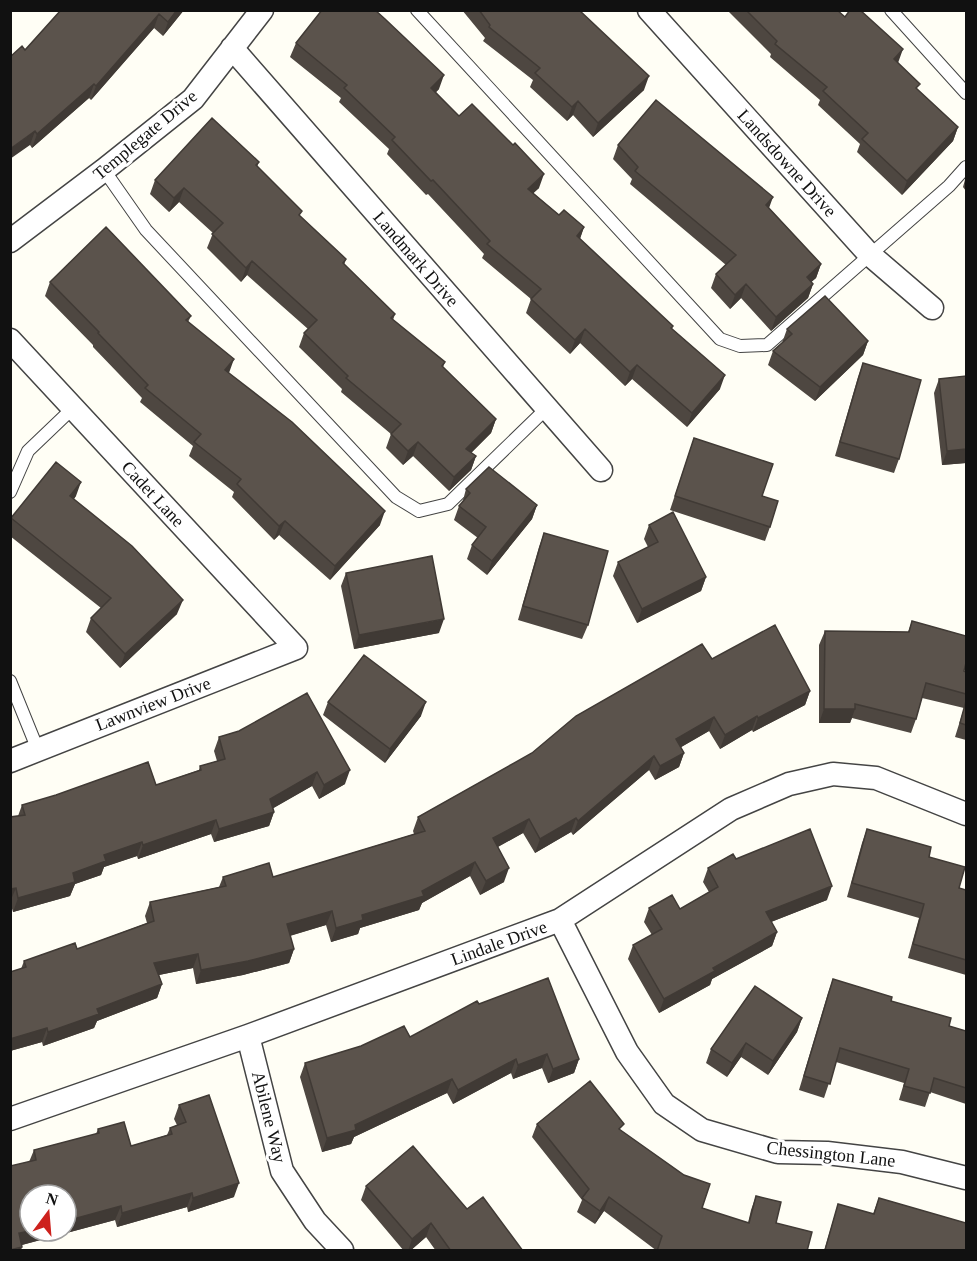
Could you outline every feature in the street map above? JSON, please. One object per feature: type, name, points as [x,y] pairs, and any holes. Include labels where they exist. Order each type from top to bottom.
[{"type":"street","name":"Templegate Drive","points":[[10,241],[193,99],[262,10]]},
{"type":"street","name":"Landsdowne Drive","points":[[649,10],[869,254],[932,308]]},
{"type":"street","name":"Landmark Drive","points":[[232,48],[601,470]]},
{"type":"street","name":"Cadet Lane","points":[[10,340],[296,648]]},
{"type":"street","name":"Lawnview Drive","points":[[10,760],[296,648]]},
{"type":"street","name":"Lindale Drive","points":[[10,1119],[248,1036],[560,920],[731,809],[789,784],[833,774],[876,778],[966,814]]},
{"type":"street","name":"Chessington Lane","points":[[560,920],[627,1052],[664,1104],[702,1130],[778,1152],[827,1153],[902,1162],[966,1178]]},
{"type":"street","name":"Abilene Way","points":[[248,1036],[282,1172],[315,1221],[342,1251]]},
{"type":"lane","points":[[417,10],[720,339],[740,346],[767,345],[949,186],[966,167]]},
{"type":"lane","points":[[891,10],[966,93]]},
{"type":"lane","points":[[104,170],[146,230],[396,497],[419,511],[448,504],[547,408]]},
{"type":"lane","points":[[10,492],[28,451],[74,408]]},
{"type":"lane","points":[[10,681],[38,750]]},
{"type":"building","points":[[61,10],[177,10],[168,22],[159,14],[96,86],[94,84],[37,134],[35,131],[10,149],[10,57],[22,46],[25,50]]},
{"type":"building","points":[[322,10],[375,10],[444,75],[431,88],[459,116],[472,104],[513,145],[515,143],[544,174],[528,189],[559,215],[564,210],[584,227],[577,236],[673,326],[671,328],[725,375],[692,413],[637,365],[630,372],[585,329],[575,340],[531,299],[541,289],[487,244],[490,241],[392,140],[395,137],[344,88],[347,85],[296,43]]},
{"type":"building","points":[[479,10],[579,10],[649,76],[598,123],[578,101],[572,107],[535,73],[540,68],[489,27],[490,25]]},
{"type":"building","points":[[746,10],[837,10],[845,17],[850,10],[860,10],[903,49],[894,59],[920,84],[916,88],[958,127],[907,181],[862,139],[868,133],[823,91],[827,87],[775,44],[777,41]]},
{"type":"building","points":[[656,100],[773,197],[766,205],[821,264],[807,277],[813,284],[776,317],[746,284],[735,295],[716,274],[736,255],[635,171],[638,167],[618,145]]},
{"type":"building","points":[[212,118],[259,162],[256,165],[302,211],[299,215],[346,259],[343,263],[395,314],[391,318],[445,362],[442,366],[496,419],[466,449],[476,456],[454,477],[418,442],[408,451],[391,434],[401,424],[346,378],[348,376],[304,333],[317,320],[252,261],[246,268],[212,234],[223,223],[184,188],[174,198],[155,180]]},
{"type":"building","points":[[106,227],[191,316],[186,320],[234,359],[225,370],[292,422],[385,511],[335,566],[285,521],[279,526],[237,484],[241,479],[194,442],[201,434],[145,388],[148,385],[50,282]]},
{"type":"building","points":[[825,296],[868,341],[820,387],[773,351],[792,334],[787,329]]},
{"type":"building","points":[[863,363],[921,380],[899,459],[840,442]]},
{"type":"building","points":[[966,376],[966,449],[947,451],[939,379]]},
{"type":"building","points":[[694,438],[773,464],[762,496],[778,501],[770,527],[675,496]]},
{"type":"building","points":[[56,462],[81,482],[70,496],[132,546],[183,600],[125,654],[91,618],[111,598],[11,518]]},
{"type":"building","points":[[489,467],[537,505],[492,561],[472,545],[486,527],[459,506],[470,493],[466,489]]},
{"type":"building","points":[[673,512],[706,577],[642,609],[618,562],[658,542],[649,525]]},
{"type":"building","points":[[544,533],[608,551],[588,625],[523,606]]},
{"type":"building","points":[[432,556],[444,619],[359,635],[346,573]]},
{"type":"building","points":[[912,621],[966,636],[964,671],[966,672],[966,694],[926,683],[916,719],[855,704],[855,709],[824,709],[825,631],[909,632]]},
{"type":"building","points":[[775,625],[810,691],[758,718],[757,716],[725,735],[714,717],[676,739],[684,753],[660,766],[654,756],[578,821],[576,818],[540,839],[529,819],[493,838],[509,868],[486,881],[475,862],[422,891],[424,896],[362,915],[363,920],[336,928],[332,911],[287,924],[294,949],[201,970],[198,954],[154,963],[162,984],[97,1009],[99,1014],[48,1032],[47,1028],[10,1039],[10,972],[26,967],[24,961],[75,943],[77,949],[154,921],[150,902],[226,886],[223,877],[269,863],[273,877],[425,831],[418,817],[532,753],[576,716],[702,644],[712,659]]},
{"type":"building","points":[[364,655],[426,702],[390,749],[328,702]]},
{"type":"building","points":[[307,693],[350,770],[324,785],[317,772],[270,799],[274,812],[219,829],[216,820],[143,845],[142,842],[104,855],[106,861],[73,873],[75,882],[18,898],[16,888],[10,889],[10,817],[25,815],[22,805],[148,762],[156,785],[201,770],[200,766],[225,759],[219,737],[239,731]]},
{"type":"building","points":[[966,701],[966,725],[960,723]]},
{"type":"building","points":[[810,829],[832,886],[766,912],[777,932],[713,968],[715,971],[664,999],[633,945],[662,929],[649,908],[672,895],[680,909],[718,887],[708,868],[733,854],[736,859]]},
{"type":"building","points":[[867,829],[931,847],[929,857],[965,867],[959,888],[966,890],[966,960],[913,944],[924,904],[852,883]]},
{"type":"building","points":[[548,978],[579,1059],[553,1069],[547,1054],[518,1065],[516,1059],[458,1090],[452,1079],[355,1125],[356,1130],[327,1138],[305,1063],[361,1046],[404,1026],[410,1037],[477,1001],[479,1004]]},
{"type":"building","points":[[833,979],[892,997],[891,1001],[951,1018],[949,1026],[966,1031],[966,1088],[934,1078],[930,1093],[904,1086],[909,1069],[840,1048],[830,1084],[804,1076]]},
{"type":"building","points":[[755,986],[802,1018],[773,1061],[746,1043],[732,1063],[711,1049]]},
{"type":"building","points":[[590,1081],[624,1124],[619,1129],[684,1175],[710,1184],[702,1208],[749,1223],[756,1196],[781,1202],[776,1223],[812,1232],[807,1251],[657,1251],[662,1236],[609,1197],[600,1211],[582,1198],[589,1189],[537,1124]]},
{"type":"building","points":[[209,1095],[239,1183],[193,1198],[192,1193],[122,1213],[121,1206],[78,1218],[78,1183],[18,1183],[18,1243],[21,1243],[22,1247],[10,1250],[10,1166],[36,1160],[34,1150],[99,1133],[98,1129],[124,1122],[131,1146],[172,1134],[170,1128],[186,1122],[179,1105]]},
{"type":"building","points":[[413,1146],[467,1209],[483,1197],[523,1251],[451,1251],[431,1223],[412,1239],[366,1186]]},
{"type":"building","points":[[879,1198],[966,1223],[966,1251],[825,1250],[838,1204],[874,1214]]}]
